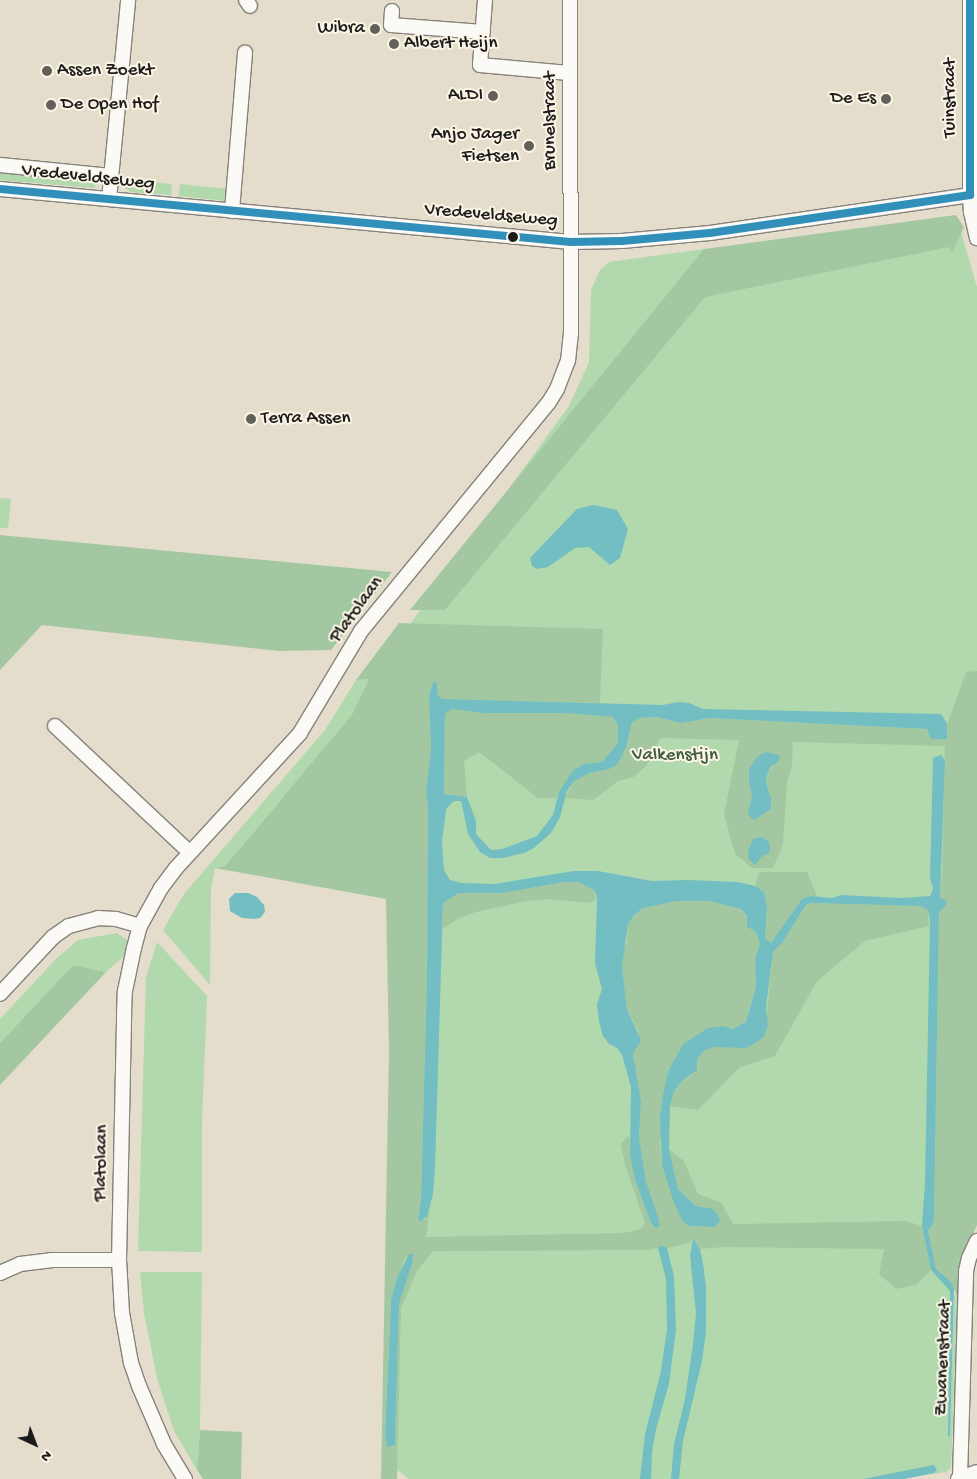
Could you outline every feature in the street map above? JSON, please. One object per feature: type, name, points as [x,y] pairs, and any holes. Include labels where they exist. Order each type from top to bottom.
[{"type":"street","points":[[109,199],[128,0]]},
{"type":"street","points":[[485,0],[480,65],[569,73]]},
{"type":"street","name":"Brunelstraat","points":[[570,0],[571,242]]},
{"type":"street","name":"Tuinstraat","points":[[970,0],[973,15],[974,195],[971,212],[977,238]]},
{"type":"street","points":[[392,11],[391,25],[483,32]]},
{"type":"street","points":[[232,211],[245,53]]},
{"type":"street","name":"Vredeveldseweg","points":[[0,165],[111,176]]},
{"type":"street","name":"Vredeveldseweg","points":[[0,189],[571,242],[622,241],[710,234],[974,195]]},
{"type":"street","name":"Platolaan","points":[[177,1476],[153,1422],[131,1363],[122,1313],[119,1260],[125,991],[140,926],[161,888],[189,852],[300,734],[361,631],[549,402],[563,375],[570,346],[571,242]]},
{"type":"street","points":[[55,726],[189,852]]},
{"type":"street","points":[[0,994],[53,937],[68,926],[98,918],[116,919],[140,926]]},
{"type":"street","name":"Zwanenstraat","points":[[959,1479],[966,1271],[969,1258],[977,1241]]},
{"type":"street","points":[[0,1273],[20,1264],[51,1260],[119,1260]]},
{"type":"street","points":[[959,1479],[977,1472]]},
{"type":"green space","points":[[0,172],[94,181],[96,186],[94,188],[0,180]]},
{"type":"green space","points":[[121,179],[172,184],[171,195],[131,192],[124,187]]},
{"type":"green space","points":[[180,184],[228,189],[226,201],[179,196]]},
{"type":"green space","name":"Valkenstijn","points":[[956,215],[977,287],[977,799],[950,1290],[948,1436],[950,1436],[954,1294],[958,1299],[951,1468],[946,1472],[899,1479],[409,1479],[397,1470],[397,1465],[390,1462],[415,892],[280,800],[225,866],[215,868],[211,888],[210,985],[163,930],[184,894],[325,730],[356,680],[370,679],[569,406],[589,362],[591,290],[600,270],[609,262],[704,249],[701,255]]},
{"type":"green space","points":[[956,215],[964,227],[952,252],[949,247],[705,297],[445,610],[410,610],[704,249]]},
{"type":"green space","points":[[0,498],[11,499],[8,528],[0,528]]},
{"type":"green space","points":[[0,535],[392,572],[331,650],[279,651],[42,625],[0,670]]},
{"type":"green space","points":[[399,623],[603,629],[600,703],[442,699],[438,696],[437,683],[433,682],[429,696],[431,750],[426,791],[428,806],[427,977],[421,1200],[418,1219],[424,1220],[427,1216],[431,1200],[426,1237],[624,1233],[640,1229],[645,1223],[625,1165],[621,1144],[629,1135],[635,1180],[651,1223],[641,1160],[639,1137],[641,1101],[633,1054],[640,1043],[638,1030],[627,1009],[622,966],[623,949],[627,943],[628,924],[643,908],[677,901],[709,901],[741,909],[755,931],[760,944],[755,959],[756,987],[746,1022],[733,1029],[723,1026],[683,1044],[660,1141],[662,1165],[678,1212],[690,1226],[714,1227],[720,1222],[705,1207],[696,1206],[678,1189],[669,1149],[684,1161],[698,1194],[721,1202],[733,1224],[906,1221],[922,1226],[931,1270],[916,1285],[896,1289],[879,1274],[884,1249],[724,1247],[700,1249],[696,1240],[693,1239],[690,1243],[667,1248],[661,1245],[658,1248],[648,1250],[433,1251],[417,1271],[401,1308],[397,1479],[381,1479],[389,1052],[386,899],[215,868],[225,866],[352,715],[369,679],[356,680]],"holes":[[[413,1254],[413,1261],[399,1304],[395,1445],[388,1447],[385,1433],[391,1299],[405,1258]]]},
{"type":"green space","points":[[977,671],[977,1225],[962,1259],[958,1299],[954,1289],[936,1269],[928,1231],[934,1220],[939,911],[946,905],[946,901],[940,898],[945,746],[793,742],[792,765],[787,782],[783,844],[773,868],[752,868],[735,854],[724,814],[739,740],[660,738],[646,766],[634,777],[618,781],[593,800],[565,798],[574,781],[582,776],[617,765],[626,748],[632,722],[640,718],[657,717],[681,723],[710,718],[927,729],[931,739],[946,739],[947,725],[966,672]],"holes":[[[778,755],[766,777],[771,798],[748,815],[752,795]]]},
{"type":"green space","points":[[452,709],[481,713],[564,713],[613,717],[618,726],[618,743],[602,762],[584,764],[573,770],[557,798],[538,798],[479,752],[464,761],[467,797],[444,794],[445,714]]},
{"type":"green space","points":[[759,872],[807,872],[817,896],[811,896],[771,943],[765,939],[767,906],[764,892],[755,886]]},
{"type":"green space","points":[[565,882],[579,882],[591,887],[595,891],[596,900],[588,903],[549,899],[527,901],[476,912],[458,919],[443,929],[443,903],[459,893],[502,893]]},
{"type":"green space","points":[[811,903],[920,906],[928,910],[929,926],[865,941],[817,981],[775,1056],[740,1067],[698,1110],[670,1106],[674,1091],[682,1081],[691,1076],[697,1059],[705,1050],[766,1021],[773,952],[782,943],[806,906]]},
{"type":"green space","points":[[117,933],[126,939],[131,950],[106,972],[73,965],[0,1043],[0,1019],[57,958],[78,940]]},
{"type":"green space","points":[[157,942],[207,996],[202,1122],[202,1252],[138,1251],[146,977]]},
{"type":"green space","points":[[73,965],[106,972],[0,1085],[0,1043]]},
{"type":"green space","points":[[140,1272],[202,1272],[200,1430],[197,1470],[174,1431],[157,1378],[144,1313]]},
{"type":"green space","points":[[200,1430],[242,1432],[241,1479],[203,1479],[197,1470]]},
{"type":"water","points":[[593,505],[617,510],[628,529],[620,558],[610,565],[589,547],[575,548],[548,567],[537,569],[532,566],[530,558],[577,509]]},
{"type":"water","points":[[433,682],[437,683],[438,696],[443,699],[663,705],[678,702],[689,703],[703,709],[941,714],[947,723],[947,739],[931,739],[927,729],[710,718],[681,723],[657,717],[640,718],[632,722],[626,748],[617,765],[609,769],[590,773],[574,781],[567,791],[560,817],[551,833],[534,848],[524,853],[503,858],[490,858],[480,852],[468,834],[461,801],[454,801],[446,809],[442,842],[444,870],[450,880],[462,883],[495,884],[574,871],[598,871],[652,881],[738,882],[755,886],[764,892],[767,906],[765,939],[771,943],[802,899],[811,896],[832,898],[841,895],[902,898],[930,896],[933,889],[930,878],[933,758],[941,755],[945,760],[940,898],[946,900],[946,905],[939,912],[934,1221],[928,1231],[936,1269],[951,1282],[954,1289],[950,1437],[948,1436],[950,1291],[931,1270],[922,1226],[925,1183],[930,920],[928,910],[920,906],[811,903],[806,905],[782,943],[773,952],[766,1008],[768,1026],[764,1037],[747,1048],[714,1047],[705,1050],[697,1059],[697,1070],[682,1081],[674,1091],[670,1106],[669,1149],[678,1189],[696,1206],[713,1209],[720,1222],[714,1227],[690,1226],[683,1222],[674,1203],[662,1165],[660,1115],[663,1095],[668,1072],[683,1044],[708,1028],[723,1026],[733,1029],[746,1022],[756,987],[755,959],[760,944],[755,931],[747,927],[747,916],[741,909],[709,901],[677,901],[643,908],[635,915],[628,924],[622,966],[627,1009],[640,1038],[640,1043],[633,1054],[641,1101],[639,1138],[646,1182],[660,1226],[656,1228],[651,1223],[635,1180],[630,1154],[631,1087],[622,1055],[603,1036],[599,1021],[597,1004],[602,989],[595,963],[597,897],[595,891],[579,882],[565,882],[502,893],[459,893],[443,903],[435,1169],[433,1194],[427,1216],[420,1222],[418,1219],[421,1200],[427,977],[428,806],[426,791],[431,750],[429,696]],"holes":[[[452,709],[481,713],[564,713],[613,717],[618,726],[618,743],[602,762],[584,764],[573,770],[559,792],[553,815],[537,836],[502,849],[491,850],[476,834],[476,821],[467,797],[444,794],[445,714]]]},
{"type":"water","points":[[766,752],[780,757],[778,762],[771,766],[766,777],[771,798],[771,809],[754,820],[748,815],[752,795],[749,783],[749,769],[757,757]]},
{"type":"water","points":[[761,837],[768,841],[769,853],[761,857],[755,865],[748,858],[749,849],[753,839]]},
{"type":"water","points":[[235,893],[248,893],[257,897],[264,905],[265,912],[260,918],[254,919],[242,918],[230,911],[229,899]]},
{"type":"water","points":[[693,1239],[700,1249],[703,1263],[706,1287],[706,1332],[702,1361],[683,1441],[679,1479],[671,1479],[674,1444],[685,1399],[696,1314],[690,1255]]},
{"type":"water","points":[[661,1245],[667,1248],[674,1276],[676,1330],[669,1384],[656,1429],[652,1452],[651,1479],[640,1479],[645,1434],[661,1371],[667,1329],[666,1279],[658,1248]]},
{"type":"water","points":[[409,1254],[413,1254],[413,1261],[399,1304],[395,1445],[387,1447],[385,1433],[391,1299],[398,1276]]},
{"type":"water","points":[[934,1465],[937,1470],[934,1473],[904,1479],[863,1479]]},
{"type":"transit line","points":[[0,189],[571,242],[622,241],[710,233],[970,195],[970,0]]},
{"type":"place","name":"Wibra","points":[[375,29]]},
{"type":"place","name":"Albert Heijn","points":[[394,44]]},
{"type":"place","name":"Assen Zoekt","points":[[47,71]]},
{"type":"place","name":"ALDI","points":[[493,96]]},
{"type":"place","name":"De Es","points":[[886,99]]},
{"type":"place","name":"De Open Hof","points":[[51,105]]},
{"type":"place","name":"Anjo Jager Fietsen","points":[[529,146]]},
{"type":"place","name":"Terra Assen","points":[[251,419]]}]
